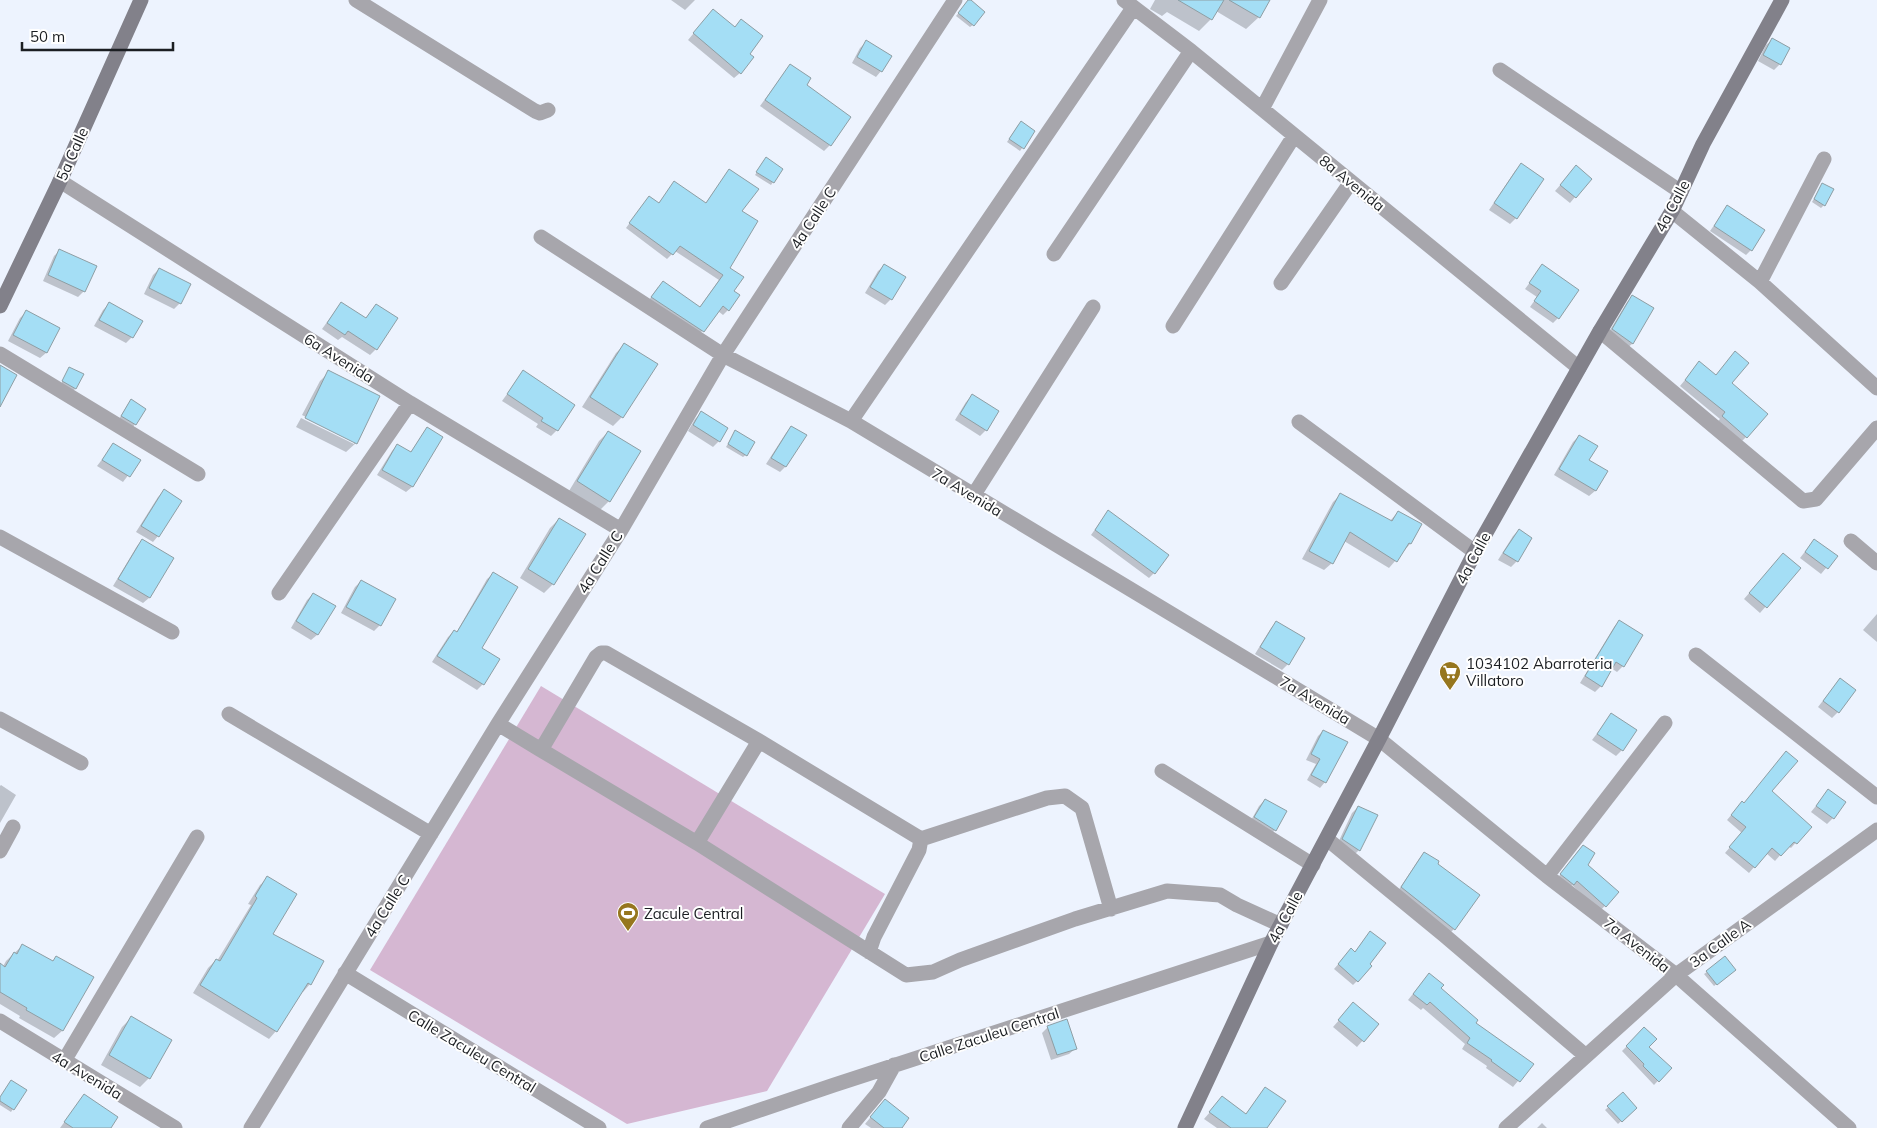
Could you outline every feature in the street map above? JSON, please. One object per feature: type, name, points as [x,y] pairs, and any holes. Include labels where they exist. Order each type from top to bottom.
[{"type":"street","name":"5a Calle","points":[[0,306],[60,181],[141,0]]},
{"type":"street","points":[[356,0],[540,113],[548,110]]},
{"type":"street","name":"4a Calle C","points":[[251,1128],[498,724],[621,530],[723,355],[955,0]]},
{"type":"street","points":[[1262,110],[1320,0]]},
{"type":"street","name":"4a Calle","points":[[1185,1128],[1280,925],[1379,739],[1475,552],[1600,331],[1672,210],[1703,144],[1782,0]]},
{"type":"street","points":[[851,421],[1129,4]]},
{"type":"street","name":"8a Avenida","points":[[1129,4],[1190,51],[1579,368]]},
{"type":"street","points":[[1054,254],[1190,51]]},
{"type":"street","points":[[1500,70],[1681,192]]},
{"type":"street","points":[[1173,326],[1294,136]]},
{"type":"street","points":[[1760,282],[1824,159]]},
{"type":"street","name":"6a Avenida","points":[[60,181],[410,403],[621,530]]},
{"type":"street","points":[[1281,283],[1351,182]]},
{"type":"street","points":[[1672,210],[1760,282],[1877,388]]},
{"type":"street","name":"7a Avenida","points":[[540,237],[723,355],[851,421],[1379,739],[1547,876],[1676,975],[1845,1127]]},
{"type":"street","points":[[973,496],[1093,307]]},
{"type":"street","points":[[1600,331],[1803,501],[1816,499],[1877,428]]},
{"type":"street","points":[[0,354],[198,474]]},
{"type":"street","points":[[279,594],[410,403]]},
{"type":"street","points":[[1300,422],[1475,552]]},
{"type":"street","points":[[0,537],[172,632]]},
{"type":"street","points":[[1851,541],[1877,562]]},
{"type":"street","points":[[540,750],[596,657],[601,653],[606,653],[759,741],[921,839],[1047,798],[1065,796],[1082,808],[1111,909]]},
{"type":"street","points":[[1696,655],[1877,797]]},
{"type":"street","points":[[230,714],[431,834]]},
{"type":"street","points":[[0,719],[82,763]]},
{"type":"street","points":[[1547,876],[1665,723]]},
{"type":"street","points":[[498,724],[697,843],[906,975],[933,972],[960,960],[1057,925],[1167,891],[1220,895],[1280,925]]},
{"type":"street","points":[[697,843],[759,741]]},
{"type":"street","points":[[1162,771],[1313,865]]},
{"type":"street","points":[[0,851],[13,827]]},
{"type":"street","name":"3a Calle A","points":[[1506,1128],[1676,975],[1877,830]]},
{"type":"street","points":[[64,1061],[196,837]]},
{"type":"street","points":[[869,952],[874,937],[919,850],[921,839]]},
{"type":"street","points":[[1326,839],[1444,935],[1586,1056]]},
{"type":"street","name":"Calle Zaculeu Central","points":[[707,1128],[894,1065],[1271,943]]},
{"type":"street","name":"Calle Zaculeu Central","points":[[346,973],[599,1128]]},
{"type":"street","name":"4a Avenida","points":[[0,1021],[175,1128]]},
{"type":"street","points":[[849,1128],[879,1092],[894,1065]]},
{"type":"shaded area","name":"Zacule Central","points":[[541,686],[885,894],[767,1091],[627,1124],[370,970]]},
{"type":"building","points":[[968,0],[971,0],[985,12],[974,26],[958,13]]},
{"type":"building","points":[[1178,0],[1224,0],[1212,20]]},
{"type":"building","points":[[1229,0],[1270,0],[1260,18]]},
{"type":"building","points":[[713,9],[735,27],[741,19],[763,36],[750,54],[754,57],[741,74],[693,33]]},
{"type":"building","points":[[1772,38],[1790,48],[1781,65],[1763,55]]},
{"type":"building","points":[[866,40],[892,56],[882,72],[857,57]]},
{"type":"building","points":[[790,64],[811,78],[807,85],[851,117],[831,146],[765,100]]},
{"type":"building","points":[[1021,121],[1035,131],[1024,149],[1009,139]]},
{"type":"building","points":[[766,157],[783,169],[774,183],[756,172]]},
{"type":"building","points":[[1521,163],[1544,179],[1517,219],[1494,203]]},
{"type":"building","points":[[1576,165],[1592,179],[1576,198],[1560,185]]},
{"type":"building","points":[[729,169],[759,189],[742,211],[758,221],[730,268],[744,277],[734,291],[740,295],[729,311],[723,306],[704,332],[651,297],[663,281],[700,307],[723,275],[680,246],[673,255],[629,223],[649,196],[659,203],[674,181],[706,203]]},
{"type":"building","points":[[1822,183],[1834,189],[1825,206],[1814,199]]},
{"type":"building","points":[[1727,205],[1765,230],[1752,251],[1714,226]]},
{"type":"building","points":[[59,249],[97,266],[85,292],[48,275]]},
{"type":"building","points":[[884,264],[906,277],[892,300],[870,287]]},
{"type":"building","points":[[1542,264],[1579,290],[1559,319],[1534,301],[1541,291],[1529,283]]},
{"type":"building","points":[[159,268],[191,284],[181,304],[149,288]]},
{"type":"building","points":[[1632,295],[1654,308],[1633,344],[1612,329]]},
{"type":"building","points":[[109,302],[143,321],[133,338],[99,320]]},
{"type":"building","points":[[341,302],[366,318],[376,304],[398,318],[377,350],[348,331],[345,335],[327,323]]},
{"type":"building","points":[[26,310],[60,328],[47,353],[13,335]]},
{"type":"building","points":[[624,343],[658,364],[623,418],[590,397]]},
{"type":"building","points":[[1735,351],[1749,363],[1732,383],[1768,414],[1747,438],[1722,416],[1725,412],[1685,380],[1699,361],[1716,375]]},
{"type":"building","points":[[0,365],[17,375],[0,407]]},
{"type":"building","points":[[69,367],[84,374],[76,389],[62,381]]},
{"type":"building","points":[[328,370],[380,396],[357,444],[305,418]]},
{"type":"building","points":[[523,370],[575,405],[558,431],[541,421],[543,418],[507,394]]},
{"type":"building","points":[[972,394],[999,411],[987,431],[960,414]]},
{"type":"building","points":[[131,399],[146,409],[136,425],[121,416]]},
{"type":"building","points":[[701,411],[728,428],[720,442],[693,425]]},
{"type":"building","points":[[791,426],[807,435],[786,467],[771,458]]},
{"type":"building","points":[[427,427],[443,437],[413,487],[382,470],[397,444],[411,452]]},
{"type":"building","points":[[735,430],[755,442],[747,456],[728,444]]},
{"type":"building","points":[[608,431],[641,451],[610,502],[577,481]]},
{"type":"building","points":[[1579,435],[1598,446],[1589,460],[1608,471],[1596,491],[1559,469]]},
{"type":"building","points":[[113,443],[141,460],[130,477],[102,460]]},
{"type":"building","points":[[164,489],[182,501],[159,537],[141,526]]},
{"type":"building","points":[[1340,493],[1392,521],[1398,511],[1422,524],[1411,544],[1409,543],[1397,562],[1350,532],[1333,564],[1309,551]]},
{"type":"building","points":[[1108,510],[1169,555],[1155,574],[1095,530]]},
{"type":"building","points":[[559,518],[586,534],[554,585],[528,569]]},
{"type":"building","points":[[1519,529],[1532,538],[1518,562],[1503,553]]},
{"type":"building","points":[[142,539],[174,558],[150,598],[118,579]]},
{"type":"building","points":[[1814,539],[1838,556],[1828,569],[1805,552]]},
{"type":"building","points":[[1783,553],[1801,568],[1767,608],[1749,593]]},
{"type":"building","points":[[493,572],[518,587],[482,648],[500,659],[484,685],[437,656],[454,630],[457,632]]},
{"type":"building","points":[[361,580],[396,599],[381,626],[346,607]]},
{"type":"building","points":[[313,593],[336,606],[318,635],[296,621]]},
{"type":"building","points":[[1619,620],[1643,635],[1624,667],[1616,662],[1602,687],[1585,676]]},
{"type":"building","points":[[1276,621],[1305,638],[1289,665],[1260,647]]},
{"type":"building","points":[[1840,678],[1856,690],[1839,713],[1823,701]]},
{"type":"building","points":[[1611,713],[1637,730],[1623,751],[1597,734]]},
{"type":"building","points":[[1323,730],[1348,742],[1326,783],[1311,775],[1320,759],[1311,754]]},
{"type":"building","points":[[1786,751],[1798,761],[1772,791],[1812,827],[1797,844],[1794,842],[1781,856],[1772,848],[1755,868],[1729,847],[1746,827],[1731,815],[1742,801],[1744,803]]},
{"type":"building","points":[[1828,789],[1846,802],[1834,819],[1816,806]]},
{"type":"building","points":[[1265,799],[1287,811],[1276,831],[1254,817]]},
{"type":"building","points":[[1358,806],[1378,815],[1360,851],[1342,839]]},
{"type":"building","points":[[1583,845],[1595,853],[1588,865],[1619,892],[1606,907],[1577,881],[1574,885],[1560,874]]},
{"type":"building","points":[[1424,852],[1439,861],[1438,864],[1480,895],[1455,930],[1401,887]]},
{"type":"building","points":[[267,876],[297,894],[273,934],[324,961],[311,985],[308,983],[277,1032],[200,985],[216,959],[220,961],[257,898],[255,896]]},
{"type":"building","points":[[1370,931],[1386,943],[1370,964],[1372,966],[1358,982],[1338,964],[1351,948],[1355,952]]},
{"type":"building","points":[[22,944],[53,961],[56,956],[94,977],[63,1031],[26,1010],[27,1008],[0,992],[0,963],[5,967],[14,952],[17,954]]},
{"type":"building","points":[[1725,956],[1736,970],[1717,985],[1706,971]]},
{"type":"building","points":[[1429,973],[1444,985],[1441,988],[1478,1020],[1476,1023],[1534,1064],[1520,1082],[1467,1043],[1470,1038],[1430,1002],[1427,1005],[1413,994]]},
{"type":"building","points":[[1353,1002],[1379,1024],[1364,1042],[1338,1020]]},
{"type":"building","points":[[131,1016],[172,1040],[150,1079],[109,1055]]},
{"type":"building","points":[[1067,1019],[1077,1049],[1057,1055],[1047,1026]]},
{"type":"building","points":[[1644,1027],[1657,1039],[1649,1047],[1672,1068],[1659,1082],[1626,1046]]},
{"type":"building","points":[[11,1080],[27,1090],[14,1110],[0,1101],[0,1097]]},
{"type":"building","points":[[1265,1087],[1286,1101],[1267,1128],[1231,1128],[1209,1112],[1222,1096],[1246,1114]]},
{"type":"building","points":[[1623,1092],[1637,1108],[1622,1122],[1607,1106]]},
{"type":"building","points":[[84,1094],[118,1117],[111,1128],[73,1128],[64,1122]]},
{"type":"building","points":[[885,1099],[909,1118],[902,1128],[884,1128],[870,1117]]},
{"type":"place","name":"1034102 Abarroteria Villatoro","points":[[1450,691]]},
{"type":"place","name":"Zacule Central","points":[[628,932]]}]
